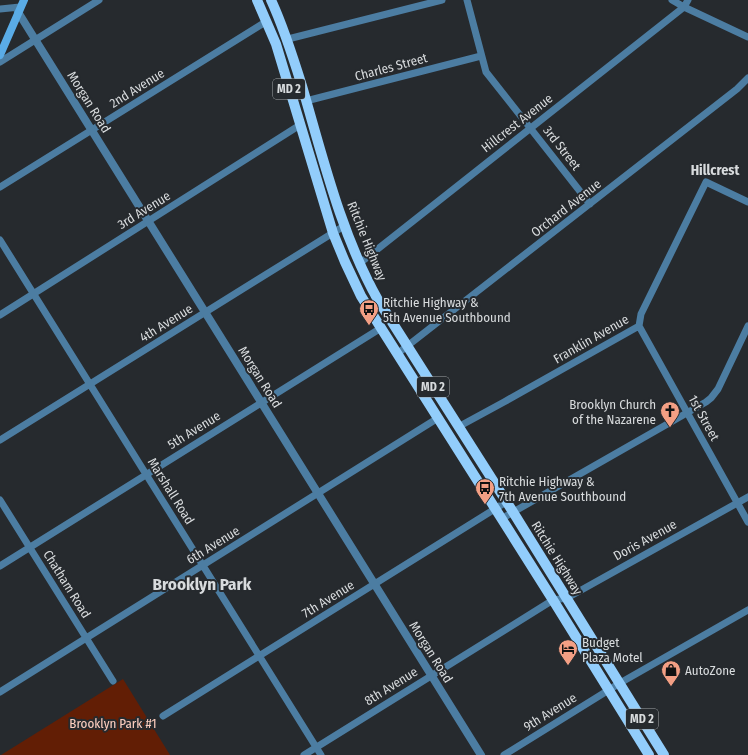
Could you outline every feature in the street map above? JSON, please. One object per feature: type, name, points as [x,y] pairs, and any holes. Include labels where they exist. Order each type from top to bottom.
[{"type":"main road","name":"Ritchie Highway","points":[[257,0],[276,44],[333,233],[361,296],[649,755]]},
{"type":"main road","name":"Ritchie Highway","points":[[271,0],[288,39],[344,226],[368,282],[664,755]]},
{"type":"main road","points":[[0,55],[21,6]]},
{"type":"street","points":[[0,62],[99,0]]},
{"type":"street","points":[[288,39],[442,0]]},
{"type":"street","name":"3rd Street","points":[[467,0],[486,72],[590,204]]},
{"type":"street","points":[[672,0],[686,3],[748,37]]},
{"type":"street","name":"Hillcrest Avenue","points":[[360,263],[686,3]]},
{"type":"street","points":[[0,9],[21,6]]},
{"type":"street","name":"Morgan Road","points":[[21,6],[36,40],[481,755]]},
{"type":"street","name":"2nd Avenue","points":[[0,188],[267,21]]},
{"type":"street","name":"Charles Street","points":[[306,101],[481,56]]},
{"type":"street","name":"Orchard Avenue","points":[[397,354],[408,347],[737,89],[748,78]]},
{"type":"street","name":"3rd Avenue","points":[[0,315],[300,125]]},
{"type":"street","name":"Franklin Avenue","points":[[458,427],[639,326],[641,314],[706,182],[748,202]]},
{"type":"street","name":"4th Avenue","points":[[0,440],[344,226]]},
{"type":"street","name":"Marshall Road","points":[[0,240],[321,755]]},
{"type":"street","name":"1st Street","points":[[639,326],[748,522]]},
{"type":"street","points":[[501,519],[706,402],[715,394],[748,326]]},
{"type":"street","name":"5th Avenue","points":[[0,566],[381,328]]},
{"type":"street","name":"6th Avenue","points":[[0,692],[438,418]]},
{"type":"street","name":"Doris Avenue","points":[[553,600],[567,598],[748,497]]},
{"type":"street","name":"Chatham Road","points":[[0,500],[113,681]]},
{"type":"street","name":"7th Avenue","points":[[163,716],[506,502]]},
{"type":"street","name":"8th Avenue","points":[[304,755],[553,600]]},
{"type":"street","name":"9th Avenue","points":[[504,755],[620,683],[748,610]]},
{"type":"green space","name":"Brooklyn Park #1","points":[[123,679],[170,755],[1,755]]},
{"type":"place","name":"Ritchie Highway & 5th Avenue Southbound","points":[[369,326]]},
{"type":"place","name":"Brooklyn Church of the Nazarene","points":[[670,428]]},
{"type":"place","name":"Ritchie Highway & 7th Avenue Southbound","points":[[485,505]]},
{"type":"place","name":"Budget Plaza Motel","points":[[568,666]]},
{"type":"place","name":"AutoZone","points":[[671,687]]},
{"type":"district","name":"Hillcrest","points":[[715,170]]},
{"type":"district","name":"Brooklyn Park","points":[[202,584]]}]
